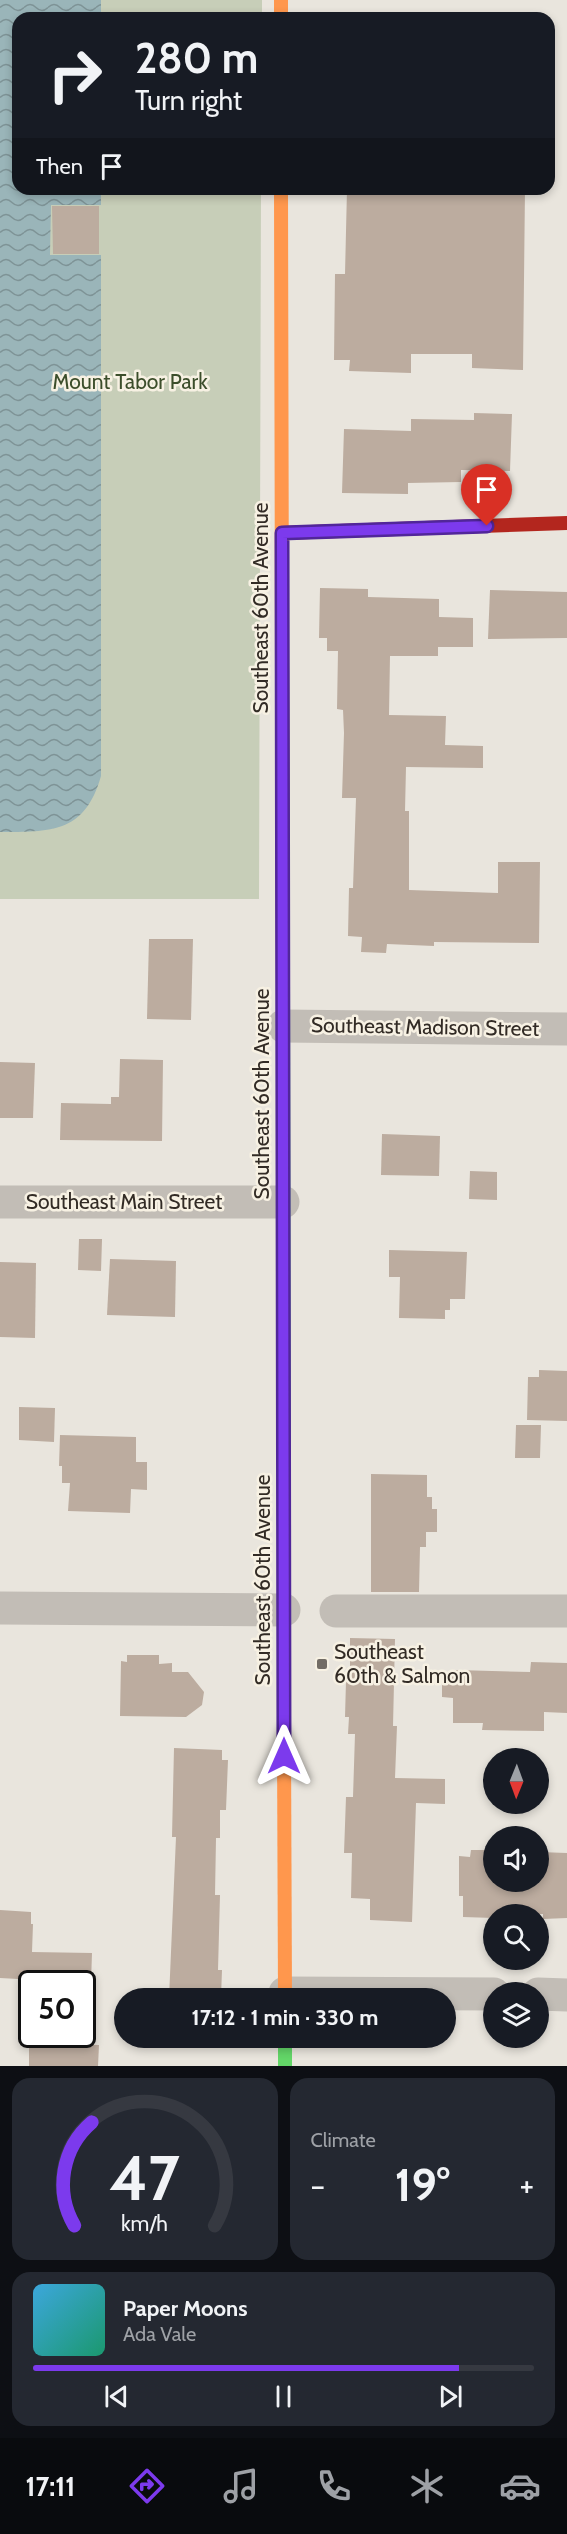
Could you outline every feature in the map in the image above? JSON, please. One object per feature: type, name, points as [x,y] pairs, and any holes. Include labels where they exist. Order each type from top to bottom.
[{"type":"main road","name":"Southeast 60th Avenue","points":[[281,195],[285,1988]]},
{"type":"main road","points":[[282,533],[567,523]]},
{"type":"main road","points":[[285,2048],[285,2066]]},
{"type":"street","name":"Southeast Madison Street","points":[[283,1026],[567,1029]]},
{"type":"street","name":"Southeast Main Street","points":[[0,1202],[284,1202]]},
{"type":"street","points":[[0,1608],[284,1610]]},
{"type":"street","points":[[336,1611],[567,1611]]},
{"type":"street","points":[[456,1994],[483,1994]]},
{"type":"street","points":[[549,1995],[567,1995]]},
{"type":"green space","name":"Mount Tabor Park","points":[[0,0],[262,0],[262,12],[12,12],[12,195],[261,195],[259,899],[0,899]]},
{"type":"water","points":[[0,0],[101,0],[101,12],[12,12],[12,195],[101,195],[101,205],[51,205],[50,255],[101,255],[101,776],[86,809],[75,819],[50,829],[0,832]]},
{"type":"building","points":[[347,195],[525,195],[523,370],[472,368],[472,354],[411,354],[411,373],[349,371],[350,360],[334,360],[335,274],[345,274]]},
{"type":"building","points":[[52,206],[99,206],[99,254],[53,254]]},
{"type":"building","points":[[474,413],[512,414],[510,471],[461,470],[461,482],[408,483],[408,494],[342,493],[344,429],[411,431],[411,419],[474,420]]},
{"type":"building","points":[[320,588],[368,589],[368,597],[439,599],[439,617],[473,618],[473,647],[438,647],[438,656],[390,656],[389,715],[446,716],[445,745],[483,746],[483,768],[406,767],[405,811],[409,811],[409,890],[498,893],[498,862],[540,862],[539,943],[434,942],[434,946],[387,944],[386,953],[361,952],[362,937],[348,936],[349,888],[353,888],[356,798],[342,798],[344,733],[343,710],[337,709],[338,651],[327,651],[327,638],[319,638]]},
{"type":"building","points":[[490,590],[567,592],[567,638],[488,639]]},
{"type":"building","points":[[149,939],[193,939],[191,1020],[147,1019]]},
{"type":"building","points":[[120,1059],[163,1060],[162,1141],[60,1140],[61,1103],[111,1104],[111,1097],[119,1097]]},
{"type":"building","points":[[0,1062],[35,1063],[33,1118],[0,1118]]},
{"type":"building","points":[[382,1134],[440,1136],[439,1176],[381,1175]]},
{"type":"building","points":[[470,1171],[497,1172],[497,1200],[469,1199]]},
{"type":"building","points":[[79,1239],[102,1239],[101,1271],[78,1270]]},
{"type":"building","points":[[389,1250],[467,1252],[465,1299],[450,1299],[450,1310],[445,1310],[445,1319],[399,1318],[400,1277],[389,1277]]},
{"type":"building","points":[[110,1259],[176,1261],[175,1317],[107,1315]]},
{"type":"building","points":[[0,1262],[36,1263],[35,1338],[0,1337]]},
{"type":"building","points":[[539,1370],[567,1371],[567,1421],[527,1420],[528,1377],[539,1377]]},
{"type":"building","points":[[19,1407],[55,1408],[54,1442],[19,1440]]},
{"type":"building","points":[[516,1425],[541,1425],[540,1458],[515,1458]]},
{"type":"building","points":[[60,1435],[136,1437],[136,1462],[147,1462],[147,1490],[131,1489],[130,1513],[68,1511],[70,1483],[62,1483],[62,1466],[59,1466]]},
{"type":"building","points":[[371,1474],[427,1475],[427,1497],[432,1497],[432,1509],[437,1509],[437,1532],[426,1532],[426,1547],[420,1547],[419,1592],[371,1592]]},
{"type":"building","points":[[350,1638],[395,1639],[393,1726],[397,1726],[395,1778],[445,1779],[445,1804],[416,1803],[412,1922],[370,1920],[370,1899],[351,1898],[352,1853],[344,1853],[346,1797],[353,1797],[355,1734],[348,1734],[349,1717],[345,1717],[346,1681],[350,1681]]},
{"type":"building","points":[[127,1655],[159,1655],[159,1664],[172,1663],[172,1672],[188,1672],[204,1692],[202,1705],[186,1717],[120,1716],[121,1661],[127,1662]]},
{"type":"building","points":[[531,1662],[567,1663],[567,1713],[544,1712],[544,1731],[482,1730],[483,1723],[453,1723],[453,1698],[442,1697],[442,1674],[455,1675],[456,1670],[530,1672]]},
{"type":"building","points":[[174,1748],[222,1750],[222,1760],[228,1760],[226,1810],[220,1810],[220,1838],[216,1838],[215,1895],[220,1895],[218,1970],[222,1970],[221,1988],[169,1988],[176,1837],[172,1837]]},
{"type":"building","points":[[471,1850],[483,1850],[483,1892],[549,1892],[549,1852],[567,1853],[567,1918],[549,1919],[549,1904],[483,1904],[483,1918],[463,1917],[463,1896],[459,1896],[459,1856],[470,1857]]},
{"type":"building","points":[[0,1910],[31,1912],[32,1952],[92,1953],[91,1970],[18,1970],[18,1979],[0,1978]]},
{"type":"building","points":[[96,2045],[99,2045],[98,2066],[29,2066],[29,2048],[96,2048]]},
{"type":"traffic: fast","points":[[283,983],[284,1453]]},
{"type":"traffic: fast","points":[[285,2048],[285,2066]]},
{"type":"traffic: slow","points":[[281,0],[281,12]]},
{"type":"traffic: slow","points":[[281,195],[282,658]]},
{"type":"traffic: slow","points":[[284,1742],[285,1988]]},
{"type":"traffic: jam","points":[[282,533],[567,523]]},
{"type":"traffic: jam","points":[[282,658],[283,983]]},
{"type":"traffic: jam","points":[[284,1453],[284,1742]]},
{"type":"place","name":"Southeast 60th & Salmon","points":[[322,1664]]},
{"type":"route","points":[[284,1756],[282,533],[487,526]]}]
